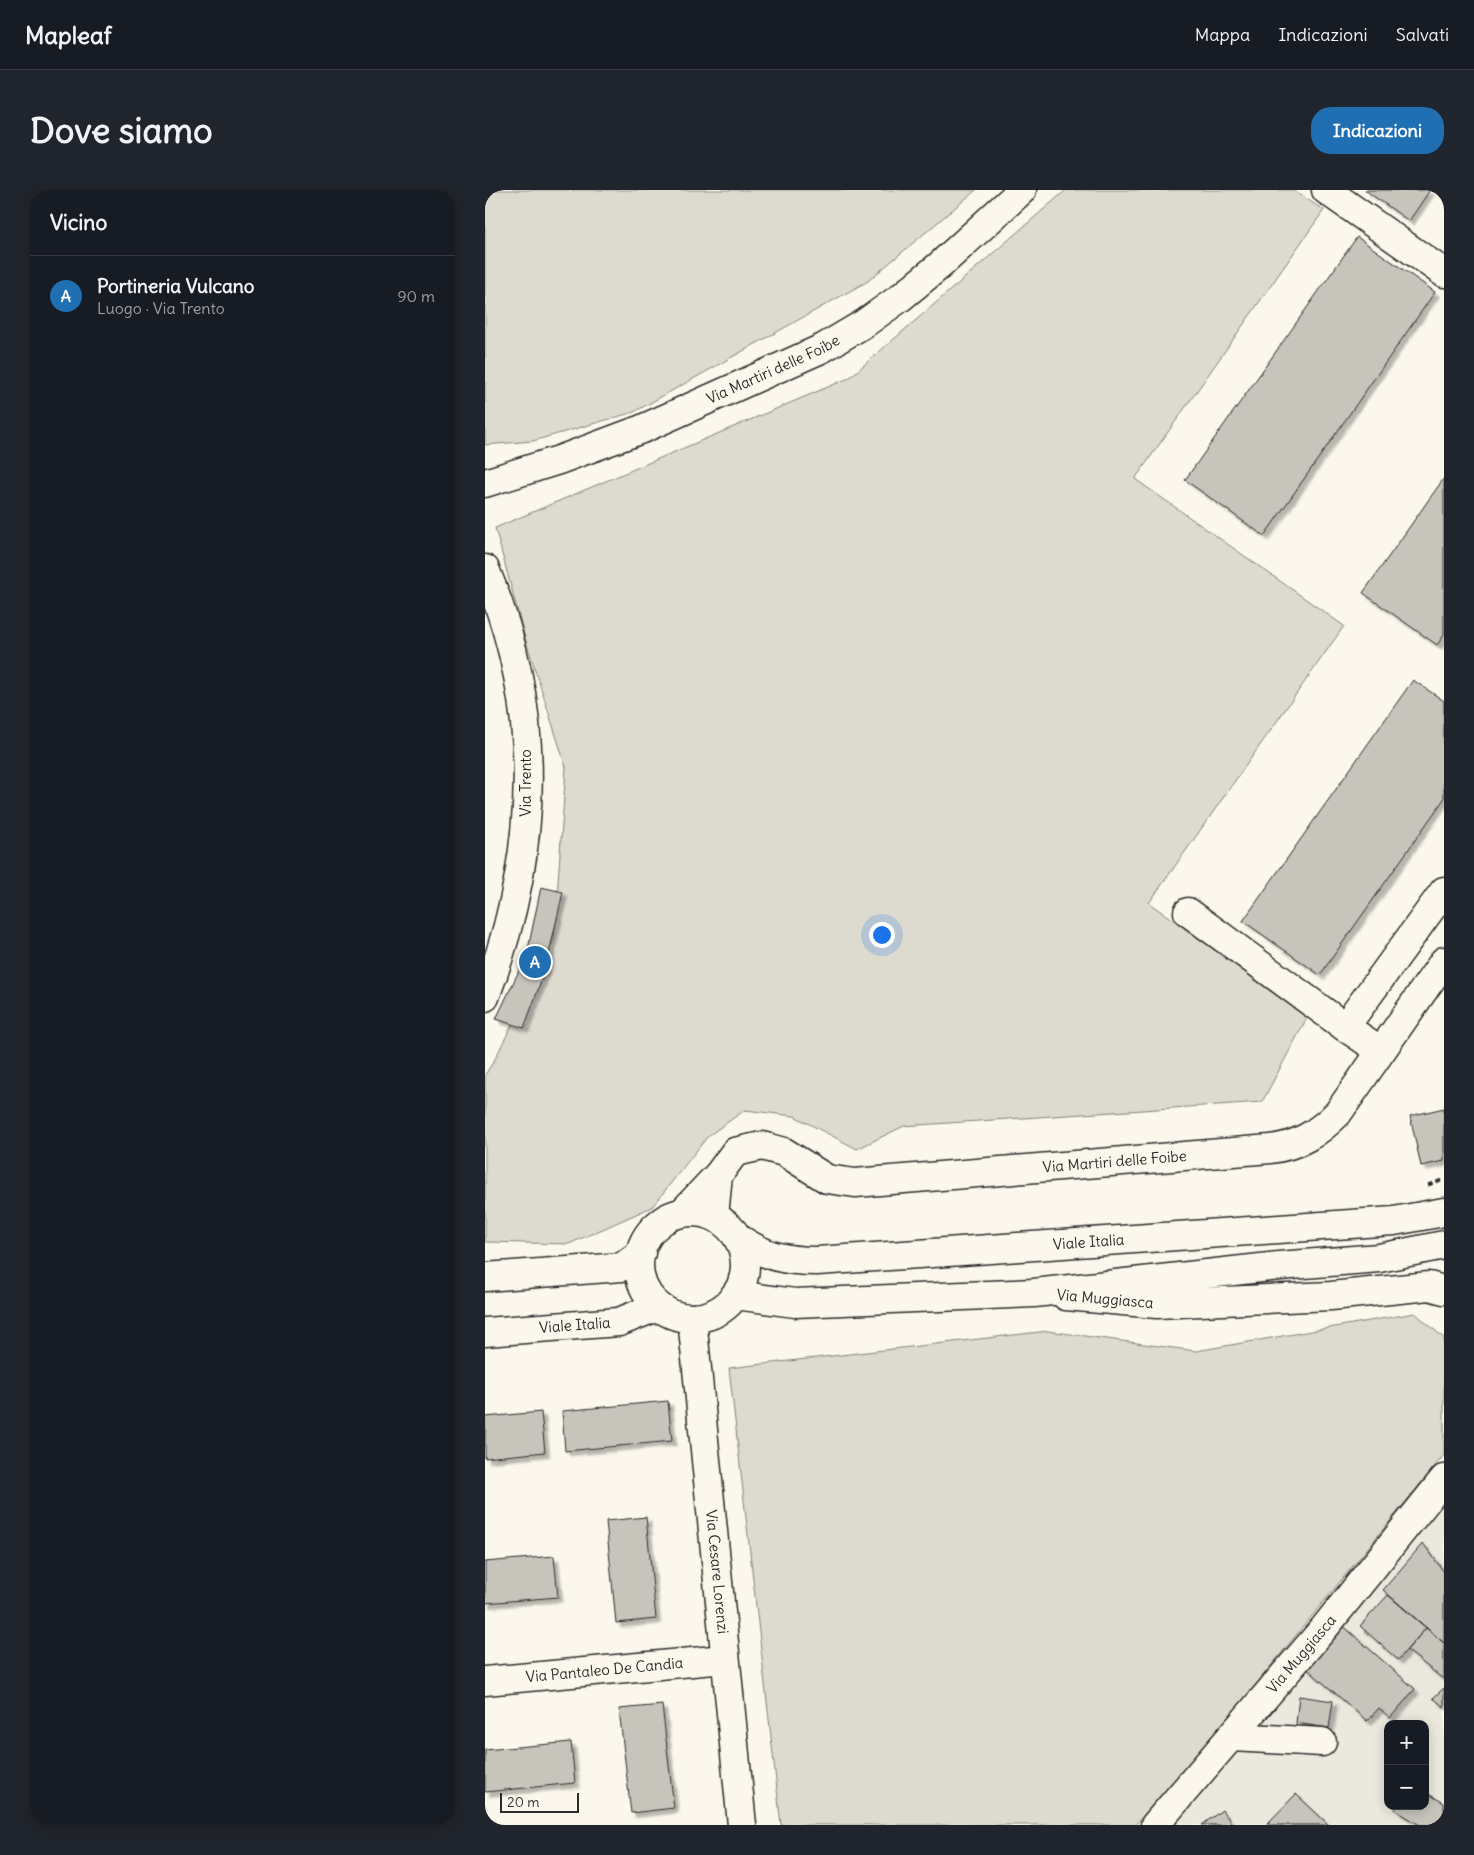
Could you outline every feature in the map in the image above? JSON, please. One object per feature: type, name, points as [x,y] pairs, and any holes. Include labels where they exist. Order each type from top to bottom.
[{"type":"street","name":"Via Martiri delle Foibe","points":[[485,484],[559,460],[642,429],[823,348],[900,298],[939,266],[1022,190]]},
{"type":"street","points":[[1326,190],[1444,272]]},
{"type":"street","name":"Via Trento","points":[[485,569],[501,610],[515,659],[523,709],[528,775],[525,833],[517,890],[503,946],[485,997]]},
{"type":"street","points":[[1345,1027],[1444,891]]},
{"type":"street","points":[[1188,912],[1345,1027],[1381,1051]]},
{"type":"street","name":"Via Martiri delle Foibe","points":[[682,1213],[718,1175],[735,1152],[762,1146],[784,1152],[827,1179],[855,1183],[1282,1148],[1301,1142],[1321,1130],[1337,1113],[1444,961]]},
{"type":"street","points":[[661,1308],[651,1298],[639,1271],[641,1253],[645,1241],[655,1227],[669,1217],[682,1213],[699,1212],[714,1216],[718,1175]]},
{"type":"street","name":"Viale Italia","points":[[737,1238],[771,1256],[793,1261],[817,1261],[1394,1221],[1444,1212]]},
{"type":"street","name":"Viale Italia","points":[[485,1332],[619,1322],[649,1310],[661,1308],[674,1315],[692,1318],[716,1312],[725,1306],[735,1295],[742,1282],[745,1267],[743,1252],[737,1238],[724,1222],[714,1216]]},
{"type":"street","points":[[1379,1258],[1444,1245]]},
{"type":"street","points":[[485,1277],[622,1266],[641,1253]]},
{"type":"street","points":[[735,1295],[795,1303],[814,1303],[1034,1293],[1279,1266],[1379,1258],[1444,1260]]},
{"type":"street","name":"Via Muggiasca","points":[[1034,1293],[1157,1304],[1331,1296],[1429,1286],[1444,1290]]},
{"type":"street","name":"Via Cesare Lorenzi","points":[[692,1318],[742,1825]]},
{"type":"street","name":"Via Muggiasca","points":[[1155,1825],[1325,1627],[1444,1479]]},
{"type":"street","name":"Via Pantaleo De Candia","points":[[485,1681],[725,1659]]},
{"type":"street","points":[[1231,1738],[1321,1742]]},
{"type":"shaded area","points":[[485,190],[976,190],[868,281],[634,412],[533,441],[485,445]]},
{"type":"shaded area","points":[[1066,190],[1292,190],[1324,210],[1135,479],[1344,626],[1149,903],[1308,1016],[1262,1102],[904,1126],[857,1149],[794,1116],[745,1110],[708,1136],[652,1207],[569,1244],[485,1242],[485,1075],[495,1059],[554,940],[566,767],[525,638],[495,528],[849,378]]},
{"type":"shaded area","points":[[1415,1313],[1444,1338],[1444,1455],[1215,1734],[1135,1825],[781,1825],[729,1368],[1048,1331],[1196,1351]]},
{"type":"shaded area","points":[[1444,1499],[1444,1825],[1175,1825]]},
{"type":"building","points":[[1365,190],[1430,190],[1409,221]]},
{"type":"building","points":[[1357,237],[1435,292],[1264,536],[1185,480]]},
{"type":"building","points":[[1444,478],[1444,635],[1437,645],[1363,593]]},
{"type":"building","points":[[1413,680],[1444,701],[1444,799],[1320,975],[1243,921]]},
{"type":"building","points":[[541,887],[563,892],[545,971],[524,1028],[496,1019],[527,954]]},
{"type":"building","points":[[1444,1108],[1444,1161],[1421,1166],[1410,1116]]},
{"type":"building","points":[[668,1401],[672,1441],[565,1451],[562,1411]]},
{"type":"building","points":[[541,1412],[545,1452],[485,1458],[485,1417]]},
{"type":"building","points":[[646,1517],[656,1619],[616,1623],[606,1521]]},
{"type":"building","points":[[1423,1543],[1444,1572],[1444,1643],[1383,1590]]},
{"type":"building","points":[[554,1556],[558,1597],[485,1603],[485,1562]]},
{"type":"building","points":[[1388,1595],[1426,1628],[1398,1660],[1360,1626]]},
{"type":"building","points":[[1341,1624],[1415,1689],[1390,1718],[1379,1708],[1367,1721],[1305,1667]]},
{"type":"building","points":[[1426,1628],[1444,1643],[1444,1680],[1407,1650]]},
{"type":"building","points":[[1444,1688],[1444,1707],[1433,1698]]},
{"type":"building","points":[[1299,1696],[1333,1701],[1329,1728],[1296,1723]]},
{"type":"building","points":[[662,1705],[674,1808],[631,1813],[619,1709]]},
{"type":"building","points":[[571,1742],[575,1783],[485,1792],[485,1750]]},
{"type":"building","points":[[1296,1794],[1329,1825],[1266,1825]]},
{"type":"building","points":[[1429,1794],[1444,1803],[1444,1825],[1420,1825],[1395,1810],[1429,1810]]},
{"type":"building","points":[[1222,1810],[1233,1825],[1202,1825]]},
{"type":"place","name":"Portineria Vulcano","points":[[535,962]]}]
